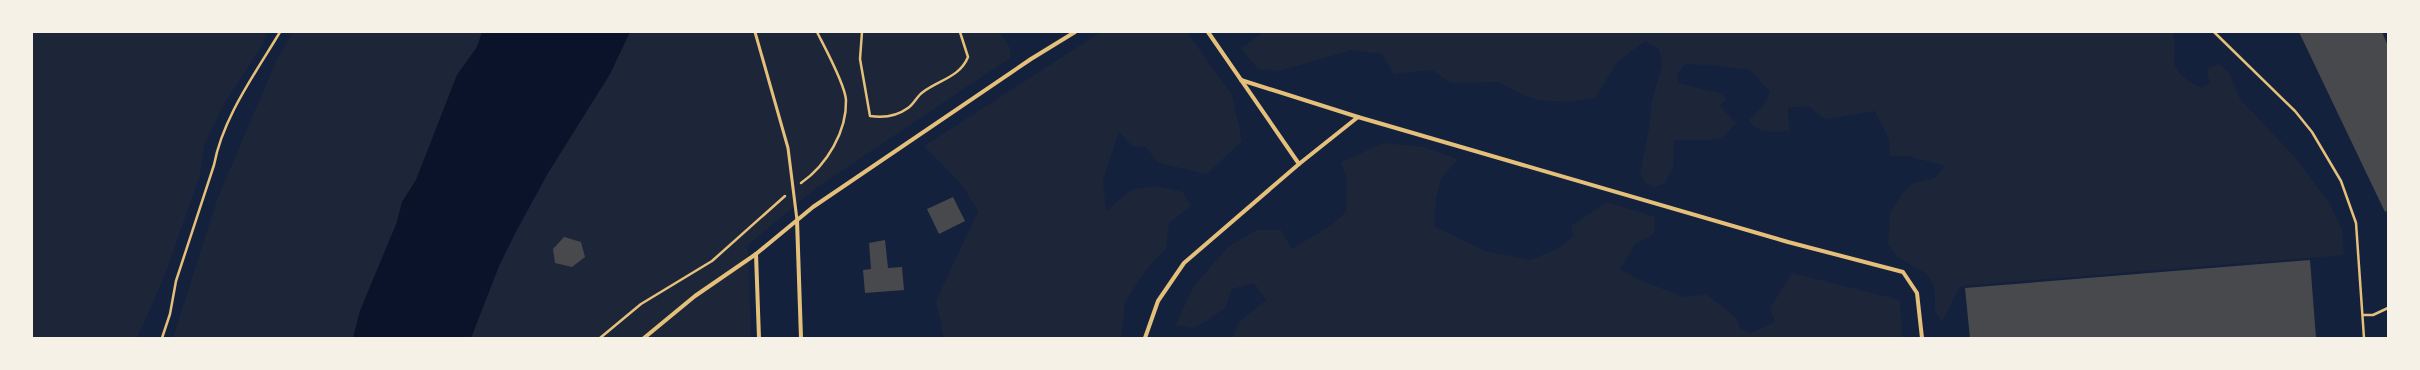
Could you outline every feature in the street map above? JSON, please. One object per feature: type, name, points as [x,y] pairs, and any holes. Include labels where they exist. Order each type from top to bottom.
[{"type":"street","points":[[644,338],[695,296],[756,254],[797,220],[1031,59],[1075,32]]},
{"type":"street","points":[[1208,32],[1299,164]]},
{"type":"street","points":[[1241,80],[1358,117],[1788,242],[1903,272],[1917,293],[1922,338]]},
{"type":"street","points":[[1145,338],[1158,301],[1184,263],[1299,164],[1358,117]]},
{"type":"street","points":[[797,220],[801,338]]},
{"type":"street","points":[[756,254],[759,338]]},
{"type":"lane","points":[[755,32],[788,148],[797,220]]},
{"type":"path","points":[[162,338],[170,314],[176,281],[214,165],[217,147],[230,118],[280,32]]},
{"type":"path","points":[[808,178],[821,165],[838,139],[844,119],[846,98],[817,32]]},
{"type":"path","points":[[862,32],[860,59],[870,116],[884,118],[908,108],[923,92],[955,74],[965,65],[968,57],[960,32]]},
{"type":"path","points":[[2214,32],[2295,110],[2320,144],[2341,181],[2356,223],[2364,338]]},
{"type":"path","points":[[600,338],[640,304],[712,261],[781,200]]},
{"type":"path","points":[[2363,314],[2373,315],[2388,308]]},
{"type":"shaded area","points":[[32,32],[268,32],[258,52],[224,104],[204,145],[200,175],[165,275],[137,338],[32,338]]},
{"type":"shaded area","points":[[293,32],[482,32],[477,47],[457,75],[416,180],[402,202],[397,222],[360,311],[353,338],[173,338],[218,197],[277,59]]},
{"type":"shaded area","points":[[482,32],[630,32],[610,74],[548,173],[515,233],[499,266],[471,338],[353,338],[360,311],[397,222],[402,202],[416,180],[457,75],[477,47]]},
{"type":"shaded area","points":[[630,32],[1000,32],[1010,48],[1010,58],[816,188],[748,245],[751,338],[471,338],[499,266],[516,233],[548,173],[610,74]]},
{"type":"shaded area","points":[[1101,32],[1187,32],[1232,95],[1242,141],[1207,174],[1158,163],[1146,147],[1132,146],[1119,132],[1103,180],[1106,211],[1131,190],[1155,186],[1183,192],[1191,206],[1169,223],[1166,249],[1147,268],[1125,302],[1121,338],[944,338],[936,301],[978,211],[962,185],[924,146]]},
{"type":"shaded area","points":[[1263,32],[2172,32],[2175,42],[2174,60],[2180,73],[2201,88],[2210,83],[2207,73],[2209,68],[2219,64],[2228,71],[2240,99],[2294,156],[2329,203],[2342,229],[2344,255],[1960,286],[1942,322],[1935,311],[1935,291],[1932,281],[1925,273],[1896,256],[1888,244],[1890,214],[1902,194],[1911,184],[1935,178],[1945,166],[1908,156],[1890,156],[1889,139],[1875,111],[1830,119],[1821,117],[1809,106],[1788,108],[1789,131],[1761,130],[1753,125],[1749,120],[1764,105],[1770,92],[1750,70],[1711,65],[1685,64],[1677,74],[1678,83],[1719,93],[1727,98],[1720,106],[1736,123],[1723,137],[1707,140],[1674,140],[1673,167],[1665,183],[1654,187],[1645,183],[1640,174],[1649,129],[1652,101],[1662,65],[1659,49],[1645,41],[1618,61],[1595,98],[1567,102],[1539,100],[1525,96],[1498,82],[1451,83],[1432,70],[1394,74],[1382,54],[1352,50],[1279,71],[1258,69],[1241,49]]},
{"type":"shaded area","points":[[1384,143],[1423,147],[1458,159],[1441,179],[1436,198],[1434,226],[1485,251],[1531,260],[1561,247],[1573,236],[1571,226],[1607,202],[1655,217],[1654,234],[1635,244],[1620,269],[1637,279],[1684,297],[1706,294],[1736,318],[1740,328],[1751,333],[1775,322],[1770,308],[1792,273],[1900,300],[1902,338],[1233,338],[1239,322],[1266,300],[1254,283],[1232,289],[1226,307],[1207,321],[1192,328],[1176,325],[1193,287],[1229,246],[1257,230],[1281,230],[1292,249],[1331,225],[1346,212],[1347,178],[1341,162]]},
{"type":"building","points":[[2299,32],[2382,32],[2388,46],[2388,210],[2385,212]]},
{"type":"building","points":[[953,197],[965,221],[939,234],[927,209]]},
{"type":"building","points":[[564,237],[581,242],[585,257],[572,267],[555,263],[553,249]]},
{"type":"building","points":[[885,240],[888,268],[902,267],[904,290],[865,293],[863,270],[871,269],[869,243]]},
{"type":"building","points":[[2310,260],[2316,338],[1970,338],[1965,288]]}]
